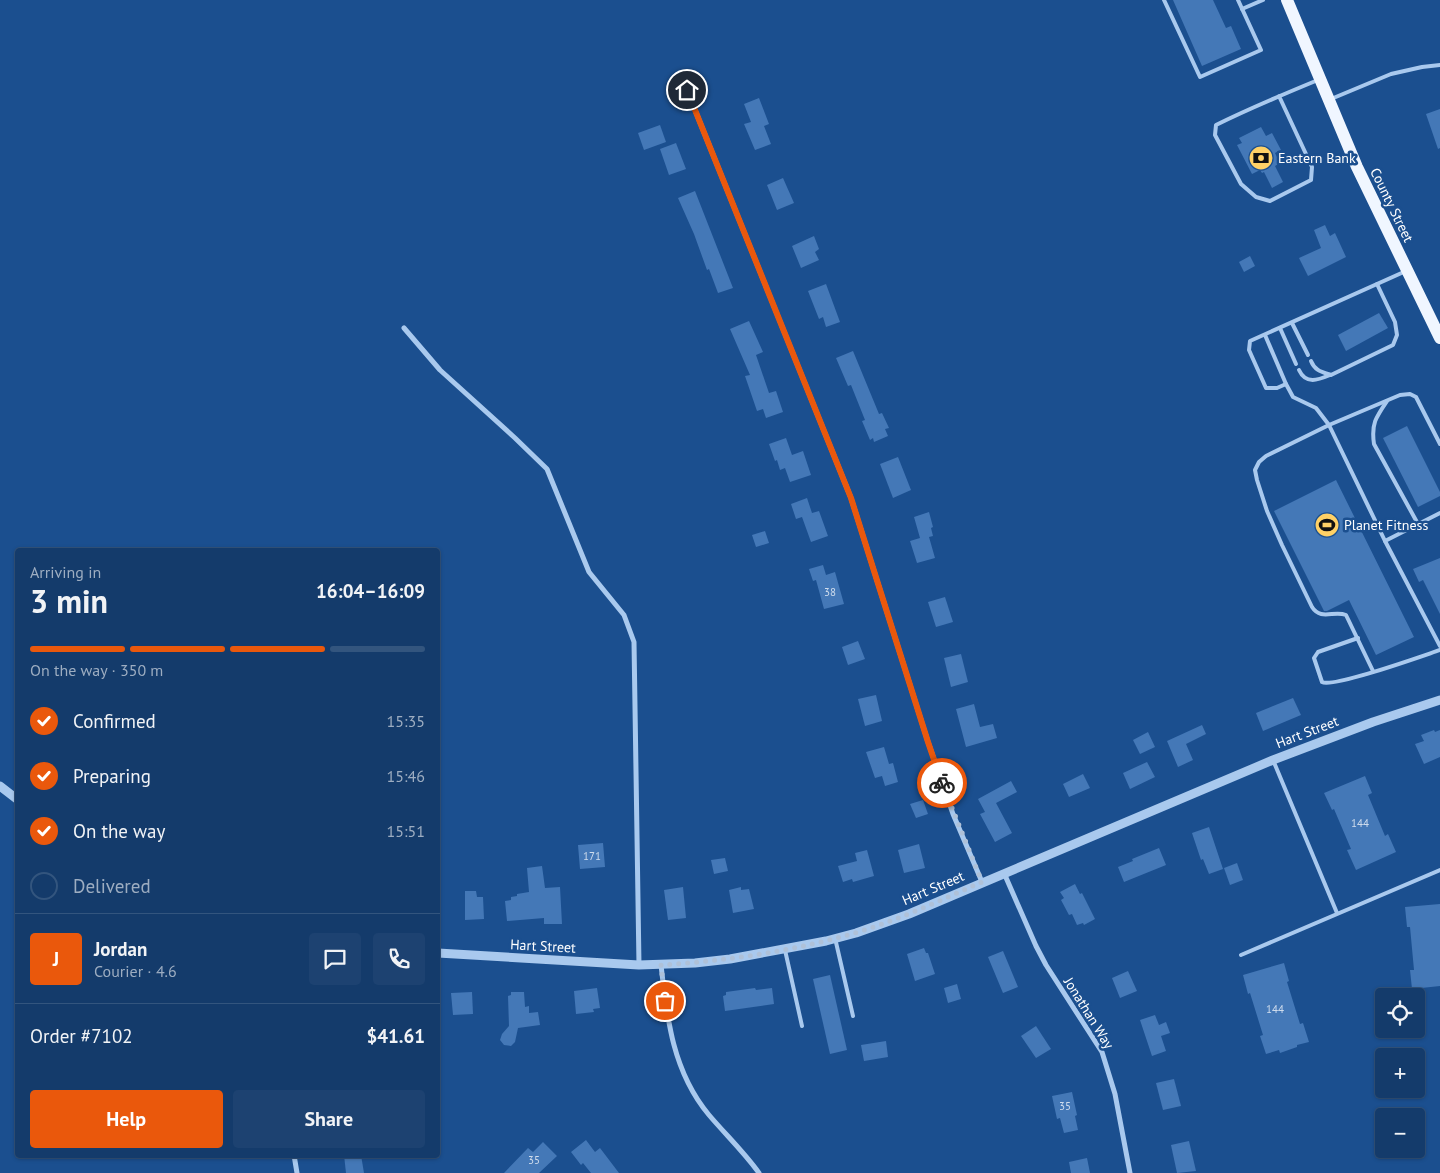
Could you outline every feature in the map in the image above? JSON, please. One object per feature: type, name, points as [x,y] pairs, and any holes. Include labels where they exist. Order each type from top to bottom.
[{"type":"main road","name":"County Street","points":[[1287,0],[1356,167],[1440,338]]},
{"type":"street","points":[[687,90],[851,498],[928,742],[953,814],[982,882]]},
{"type":"street","points":[[404,328],[440,370],[547,469],[589,572],[624,615],[634,642],[638,965]]},
{"type":"street","name":"Hart Street","points":[[440,953],[661,965],[730,959],[835,938],[883,924],[1273,760],[1373,722],[1440,700]]},
{"type":"street","points":[[0,786],[15,798]]},
{"type":"street","name":"Jonathan Way","points":[[1004,873],[1032,938],[1046,965],[1102,1052],[1115,1094],[1130,1173]]},
{"type":"street","points":[[661,965],[668,1019],[676,1056],[690,1088],[709,1114],[759,1173]]},
{"type":"street","points":[[294,1158],[297,1173]]},
{"type":"lane","points":[[1164,0],[1200,78],[1260,50],[1238,0]]},
{"type":"lane","points":[[1242,9],[1263,0]]},
{"type":"lane","points":[[1329,100],[1391,74],[1422,66],[1440,65]]},
{"type":"lane","points":[[1279,96],[1312,167],[1311,180],[1270,201],[1256,197],[1241,184],[1215,135],[1216,125],[1279,96],[1320,79]]},
{"type":"lane","points":[[1286,384],[1277,388],[1266,388],[1249,350],[1250,341],[1407,271]]},
{"type":"lane","points":[[1299,370],[1301,375],[1308,380],[1316,381],[1393,345],[1397,335],[1394,322],[1377,284]]},
{"type":"lane","points":[[1292,323],[1308,356]]},
{"type":"lane","points":[[1280,328],[1296,364]]},
{"type":"lane","points":[[1265,335],[1293,397],[1316,408],[1329,425],[1385,541],[1440,646]]},
{"type":"lane","points":[[1310,361],[1313,367],[1320,372],[1331,375]]},
{"type":"lane","points":[[1373,671],[1346,615],[1341,613],[1320,615],[1312,607],[1267,511],[1255,470],[1259,462],[1266,456],[1329,425],[1400,395],[1410,394],[1416,396],[1440,444]]},
{"type":"lane","points":[[1386,400],[1377,415],[1372,429],[1374,444],[1418,524]]},
{"type":"lane","points":[[1385,541],[1440,513]]},
{"type":"lane","points":[[1358,638],[1315,654],[1314,658],[1322,682],[1327,684],[1440,650]]},
{"type":"lane","points":[[1273,760],[1337,913]]},
{"type":"lane","points":[[1241,955],[1440,870]]},
{"type":"lane","points":[[835,938],[853,1016]]},
{"type":"lane","points":[[785,949],[802,1026]]},
{"type":"building","points":[[1173,0],[1213,0],[1226,28],[1231,26],[1241,49],[1202,66]]},
{"type":"building","points":[[759,98],[769,124],[764,126],[771,144],[755,150],[744,124],[751,122],[744,104]]},
{"type":"building","points":[[1440,109],[1440,148],[1438,149],[1426,114]]},
{"type":"building","points":[[660,125],[666,142],[644,150],[638,133]]},
{"type":"building","name":"Eastern Bank","points":[[1261,127],[1266,136],[1272,133],[1281,150],[1275,153],[1280,163],[1275,166],[1283,182],[1272,188],[1264,172],[1262,173],[1260,170],[1252,174],[1237,145],[1242,143],[1239,138]]},
{"type":"building","points":[[676,143],[686,169],[669,175],[660,149]]},
{"type":"building","points":[[783,178],[794,203],[777,210],[767,185]]},
{"type":"building","points":[[695,191],[733,288],[718,293],[678,198]]},
{"type":"building","points":[[1325,225],[1330,236],[1335,233],[1346,257],[1308,276],[1299,258],[1321,248],[1314,230]]},
{"type":"building","points":[[814,236],[819,249],[815,252],[819,260],[801,268],[792,246]]},
{"type":"building","points":[[1250,256],[1255,266],[1244,272],[1239,262]]},
{"type":"building","points":[[826,284],[840,322],[826,327],[823,317],[819,319],[808,291]]},
{"type":"building","points":[[1379,313],[1388,328],[1346,351],[1338,335]]},
{"type":"building","points":[[749,321],[763,352],[756,355],[769,393],[776,391],[783,412],[766,418],[763,409],[757,411],[745,376],[750,375],[730,329]]},
{"type":"building","points":[[853,351],[879,414],[882,413],[889,428],[885,429],[888,436],[874,442],[873,438],[870,440],[862,421],[865,420],[851,385],[848,386],[836,358]]},
{"type":"building","points":[[1407,426],[1440,492],[1440,496],[1418,507],[1383,438]]},
{"type":"building","points":[[786,438],[792,455],[803,451],[811,475],[790,482],[785,468],[780,470],[769,444]]},
{"type":"building","points":[[898,457],[911,490],[893,498],[880,464]]},
{"type":"building","points":[[1336,480],[1414,637],[1376,655],[1349,600],[1324,611],[1274,511]]},
{"type":"building","points":[[807,498],[812,513],[819,511],[828,536],[811,542],[802,517],[796,519],[791,504]]},
{"type":"building","points":[[929,512],[933,536],[929,537],[935,558],[917,563],[910,541],[920,538],[914,517]]},
{"type":"building","points":[[765,531],[769,543],[756,547],[752,535]]},
{"type":"building","points":[[1440,558],[1440,614],[1423,580],[1419,582],[1413,569]]},
{"type":"building","points":[[823,565],[826,575],[835,572],[844,604],[824,609],[816,580],[813,581],[809,569]]},
{"type":"building","points":[[945,597],[953,622],[936,627],[928,602]]},
{"type":"building","points":[[858,641],[865,659],[848,665],[842,647]]},
{"type":"building","points":[[961,654],[968,682],[951,687],[944,658]]},
{"type":"building","points":[[876,695],[882,721],[865,726],[858,699]]},
{"type":"building","points":[[1293,698],[1301,715],[1263,731],[1256,713]]},
{"type":"building","points":[[974,704],[980,727],[993,724],[997,738],[966,747],[956,709]]},
{"type":"building","points":[[1202,725],[1206,734],[1186,744],[1193,760],[1178,767],[1167,741]]},
{"type":"building","points":[[1434,730],[1435,732],[1440,730],[1440,757],[1424,764],[1415,744],[1424,741],[1421,735]]},
{"type":"building","points":[[1148,732],[1155,747],[1140,754],[1133,740]]},
{"type":"building","points":[[884,747],[889,764],[893,763],[898,782],[885,786],[882,776],[875,778],[866,752]]},
{"type":"building","points":[[1147,762],[1155,777],[1130,789],[1123,773]]},
{"type":"building","points":[[1083,774],[1090,788],[1069,797],[1063,784]]},
{"type":"building","points":[[1365,776],[1372,793],[1368,795],[1385,836],[1388,834],[1396,852],[1356,870],[1347,850],[1351,849],[1334,809],[1332,810],[1324,793]]},
{"type":"building","points":[[1011,781],[1017,792],[996,803],[1012,833],[995,842],[980,814],[985,812],[978,799]]},
{"type":"building","points":[[923,800],[928,814],[916,818],[910,804]]},
{"type":"building","points":[[1209,827],[1223,869],[1209,874],[1203,859],[1201,860],[1192,833]]},
{"type":"building","points":[[603,843],[605,867],[580,869],[578,845]]},
{"type":"building","points":[[919,844],[925,868],[904,873],[898,850]]},
{"type":"building","points":[[1159,848],[1166,865],[1124,882],[1118,867]]},
{"type":"building","points":[[867,850],[874,876],[853,882],[852,879],[843,882],[838,866],[857,861],[855,853]]},
{"type":"building","points":[[725,858],[728,871],[714,874],[711,860]]},
{"type":"building","points":[[1237,863],[1243,880],[1230,885],[1224,868]]},
{"type":"building","points":[[542,866],[545,888],[560,887],[562,924],[544,924],[544,918],[507,921],[505,901],[511,900],[511,897],[517,896],[517,894],[529,892],[527,868]]},
{"type":"building","points":[[1075,884],[1080,894],[1082,893],[1095,919],[1084,925],[1083,923],[1077,925],[1072,914],[1069,915],[1061,900],[1064,898],[1060,892]]},
{"type":"building","points":[[683,887],[686,918],[668,920],[664,890]]},
{"type":"building","points":[[741,887],[741,890],[749,889],[754,909],[733,913],[729,890]]},
{"type":"building","points":[[465,891],[476,891],[477,897],[483,897],[484,919],[465,920]]},
{"type":"building","points":[[1440,904],[1440,986],[1412,988],[1410,970],[1414,970],[1410,927],[1407,927],[1405,907]]},
{"type":"building","points":[[924,948],[926,953],[928,953],[935,974],[915,981],[907,954]]},
{"type":"building","points":[[1003,951],[1018,987],[1003,993],[988,957]]},
{"type":"building","points":[[1284,963],[1289,981],[1287,982],[1300,1024],[1303,1023],[1309,1042],[1280,1053],[1279,1050],[1266,1054],[1260,1036],[1263,1035],[1243,975]]},
{"type":"building","points":[[1128,971],[1137,991],[1120,998],[1112,978]]},
{"type":"building","points":[[830,975],[847,1050],[830,1054],[813,979]]},
{"type":"building","points":[[957,984],[961,999],[948,1003],[944,988]]},
{"type":"building","points":[[597,988],[600,1008],[593,1009],[594,1012],[576,1014],[574,991]]},
{"type":"building","points":[[755,988],[756,990],[772,988],[774,1004],[725,1011],[723,996],[726,995],[726,992]]},
{"type":"building","points":[[472,992],[473,1014],[453,1015],[451,993]]},
{"type":"building","points":[[511,992],[524,992],[525,1007],[529,1006],[529,1013],[538,1012],[540,1025],[518,1028],[515,1042],[511,1046],[504,1045],[500,1040],[502,1034],[509,1026],[508,996],[511,995]]},
{"type":"building","points":[[1155,1015],[1159,1025],[1166,1022],[1170,1033],[1161,1036],[1166,1051],[1152,1056],[1140,1020]]},
{"type":"building","points":[[1036,1026],[1051,1049],[1036,1058],[1021,1036]]},
{"type":"building","points":[[886,1041],[888,1057],[864,1061],[861,1045]]},
{"type":"building","points":[[1174,1079],[1181,1106],[1163,1110],[1156,1083]]},
{"type":"building","points":[[1072,1092],[1078,1130],[1064,1133],[1060,1118],[1057,1119],[1052,1096]]},
{"type":"building","points":[[586,1140],[595,1152],[600,1148],[619,1173],[591,1173],[583,1163],[581,1165],[571,1152]]},
{"type":"building","points":[[1189,1141],[1196,1171],[1177,1173],[1171,1145]]},
{"type":"building","points":[[543,1142],[557,1156],[539,1173],[504,1173],[528,1148],[533,1152]]},
{"type":"building","points":[[344,1158],[362,1158],[364,1173],[346,1173]]},
{"type":"building","points":[[1087,1158],[1090,1173],[1071,1173],[1069,1162]]},
{"type":"way so far","points":[[665,1001],[661,965],[730,959],[826,941],[883,924],[982,882],[942,783]]},
{"type":"place","name":"Eastern Bank","points":[[1261,158]]},
{"type":"place","name":"Planet Fitness","points":[[1327,525]]},
{"type":"route","points":[[687,90],[851,498],[942,783]]}]
